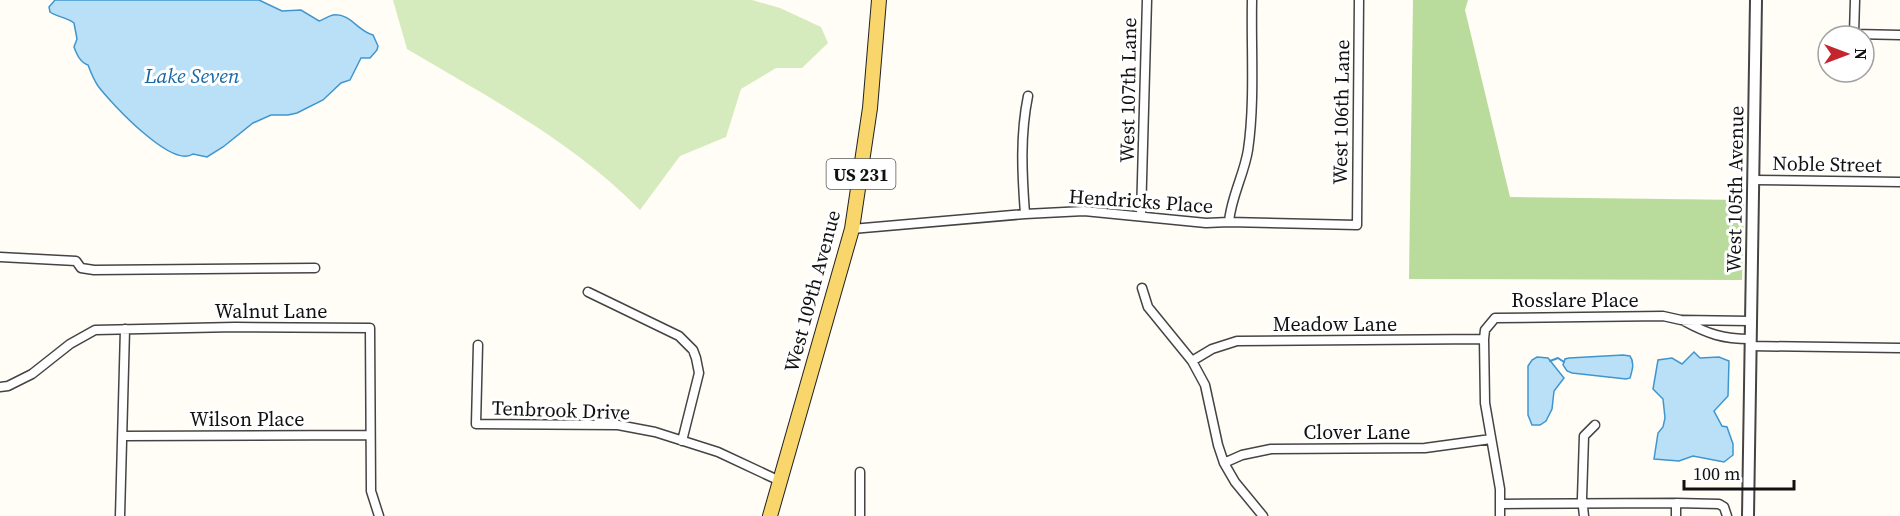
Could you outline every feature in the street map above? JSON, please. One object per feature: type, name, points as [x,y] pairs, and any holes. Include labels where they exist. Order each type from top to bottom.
[{"type":"main road","name":"West 109th Avenue","points":[[770,516],[852,229],[870,108],[879,0]]},
{"type":"street","name":"West 107th Lane","points":[[1142,216],[1146,0]]},
{"type":"street","points":[[1229,222],[1230,209],[1244,171],[1248,149],[1252,0]]},
{"type":"street","name":"West 106th Lane","points":[[1356,225],[1359,0]]},
{"type":"street","name":"West 105th Avenue","points":[[1748,516],[1756,0]]},
{"type":"street","points":[[1855,0],[1854,34],[1900,35]]},
{"type":"street","points":[[1025,214],[1021,158],[1028,96]]},
{"type":"street","name":"Noble Street","points":[[1754,180],[1900,182]]},
{"type":"street","name":"Hendricks Place","points":[[852,229],[1084,211],[1206,223],[1356,225]]},
{"type":"street","points":[[0,257],[76,261],[81,268],[94,270],[315,268]]},
{"type":"street","points":[[1142,288],[1148,308],[1192,362],[1205,386],[1224,463],[1235,482],[1263,516]]},
{"type":"street","points":[[588,292],[679,336],[693,351],[699,373],[682,441]]},
{"type":"street","name":"Rosslare Place","points":[[1484,339],[1489,323],[1495,318],[1504,316],[1663,316],[1681,320],[1750,321]]},
{"type":"street","name":"Rosslare Place","points":[[1681,320],[1703,332],[1726,339],[1900,348]]},
{"type":"street","name":"Walnut Lane","points":[[0,387],[8,386],[32,374],[70,344],[95,330],[235,327],[370,328],[371,491],[380,516]]},
{"type":"street","points":[[120,516],[125,329]]},
{"type":"street","points":[[1484,339],[1485,403],[1500,489],[1500,516]]},
{"type":"street","name":"Meadow Lane","points":[[1192,362],[1212,349],[1237,341],[1484,339]]},
{"type":"street","name":"Tenbrook Drive","points":[[478,345],[476,424],[618,425],[655,432],[718,452],[780,481]]},
{"type":"street","points":[[1584,516],[1582,498],[1584,436],[1595,425]]},
{"type":"street","name":"Wilson Place","points":[[123,436],[370,435]]},
{"type":"street","name":"Clover Lane","points":[[1224,463],[1242,455],[1271,449],[1425,448],[1491,439]]},
{"type":"street","points":[[860,472],[861,516]]},
{"type":"street","points":[[1676,503],[1676,516]]},
{"type":"street","points":[[1500,504],[1719,504],[1724,507],[1727,515]]},
{"type":"green space","points":[[393,0],[752,0],[780,8],[821,27],[828,43],[802,68],[776,68],[741,89],[726,137],[680,156],[640,210],[587,163],[559,142],[499,103],[407,49]]},
{"type":"green space","points":[[1413,0],[1468,0],[1465,10],[1510,197],[1744,200],[1742,280],[1409,279]]},
{"type":"water","name":"Lake Seven","points":[[55,0],[259,0],[282,11],[301,10],[319,21],[333,15],[345,17],[373,35],[378,46],[370,58],[361,58],[350,80],[341,83],[323,100],[297,113],[271,115],[253,123],[207,157],[193,154],[183,156],[157,144],[142,132],[98,86],[88,65],[81,60],[74,47],[77,39],[74,23],[50,12],[49,7]]},
{"type":"water","points":[[1694,352],[1700,358],[1719,357],[1729,361],[1728,396],[1714,411],[1722,426],[1727,427],[1733,444],[1733,455],[1724,462],[1693,456],[1679,461],[1654,459],[1658,433],[1663,427],[1665,418],[1663,399],[1653,389],[1658,360],[1672,358],[1682,364]]},
{"type":"water","points":[[1630,356],[1633,367],[1630,378],[1626,379],[1572,373],[1567,371],[1563,365],[1565,359],[1569,358]]},
{"type":"water","points":[[1537,357],[1548,358],[1564,378],[1554,391],[1552,409],[1546,421],[1540,425],[1532,425],[1528,415],[1528,366]]},
{"type":"waterway","points":[[1550,361],[1558,358],[1564,362]]}]
